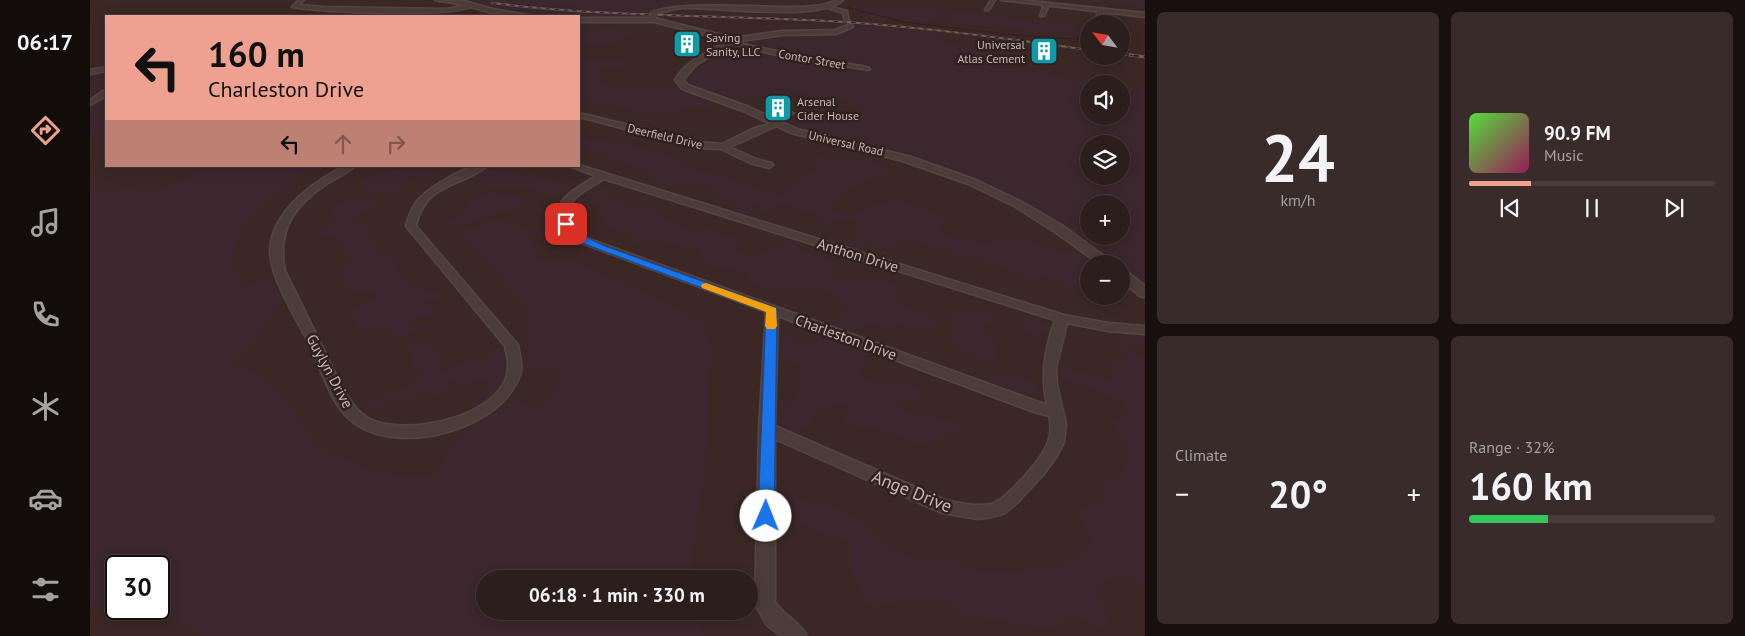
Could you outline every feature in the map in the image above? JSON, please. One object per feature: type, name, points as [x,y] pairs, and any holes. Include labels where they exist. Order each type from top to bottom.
[{"type":"street","points":[[302,0],[294,6],[324,9],[446,10],[470,6]]},
{"type":"street","points":[[438,0],[479,9],[523,15]]},
{"type":"street","points":[[654,17],[665,8],[683,6],[798,10],[830,7],[840,0]]},
{"type":"street","points":[[987,9],[993,0]]},
{"type":"street","points":[[1004,0],[1145,15]]},
{"type":"street","points":[[1042,16],[1046,5]]},
{"type":"street","points":[[830,7],[845,12],[847,20]]},
{"type":"street","points":[[314,15],[324,9]]},
{"type":"street","points":[[1100,11],[1100,15]]},
{"type":"street","points":[[580,20],[654,17],[717,35],[727,41],[783,33],[836,32],[851,26]]},
{"type":"street","name":"Contor Street","points":[[727,41],[785,55],[867,69]]},
{"type":"street","name":"Universal Road","points":[[727,41],[692,65],[681,75],[680,83],[692,90],[746,109],[777,124],[813,136],[907,159],[972,182],[1018,204],[1059,229],[1095,255]]},
{"type":"street","points":[[90,72],[105,69]]},
{"type":"street","points":[[90,103],[105,94]]},
{"type":"street","name":"Deerfield Drive","points":[[580,114],[699,145],[723,147],[755,131],[777,124]]},
{"type":"street","points":[[723,147],[753,161],[769,165]]},
{"type":"street","name":"Guylyn Drive","points":[[349,167],[313,189],[286,218],[276,243],[279,272],[346,405],[365,423],[380,428],[421,431],[457,424],[490,407],[504,394],[512,381],[515,371],[514,353],[511,345],[411,226],[411,216],[426,196],[481,167]]},
{"type":"street","name":"Anthon Drive","points":[[576,167],[1062,318],[1108,327],[1145,330]]},
{"type":"street","name":"Charleston Drive","points":[[602,176],[572,195],[564,204],[562,216],[569,230],[580,239],[1056,412]]},
{"type":"street","points":[[1130,281],[1145,293]]},
{"type":"street","points":[[772,310],[767,428],[765,604],[774,618],[797,636]]},
{"type":"street","name":"Ange Drive","points":[[767,428],[942,506],[965,511],[985,512],[1000,508],[1015,496],[1055,446],[1058,429],[1050,385],[1049,366],[1062,318]]},
{"type":"shaded area","points":[[455,0],[661,0],[816,4],[818,7],[801,9],[671,5],[655,9],[649,13],[649,19],[587,20],[580,19],[580,15],[517,14],[485,9]]},
{"type":"shaded area","points":[[1076,0],[1145,0],[1145,7]]},
{"type":"shaded area","points":[[854,5],[935,9],[941,10],[940,13],[943,18],[936,21],[914,23],[875,19],[857,15],[858,13]]},
{"type":"shaded area","points":[[949,10],[1080,26],[1080,35],[945,23],[950,20],[950,16],[946,12]]},
{"type":"shaded area","points":[[846,23],[937,32],[947,35],[939,38],[941,41],[999,53],[999,61],[1008,68],[1080,79],[1080,125],[1130,125],[1130,87],[1145,89],[1145,121],[1137,122],[1145,127],[1145,285],[1130,274],[1130,255],[1102,255],[1088,245],[1130,245],[1130,195],[1080,195],[1080,240],[1043,214],[959,174],[897,152],[811,134],[792,126],[826,115],[860,115],[847,100],[816,98],[797,94],[735,100],[715,96],[695,88],[689,81],[702,65],[717,55],[752,58],[775,51],[759,46],[763,43],[741,42],[739,40],[786,33],[830,33],[834,24]]},
{"type":"shaded area","points":[[909,24],[1080,37],[1080,40]]},
{"type":"shaded area","points":[[613,27],[635,33],[611,46],[580,45],[580,32]]},
{"type":"shaded area","points":[[580,59],[632,60],[627,68],[599,69],[602,83],[617,89],[673,88],[714,103],[711,107],[676,110],[635,110],[582,103],[580,104]]},
{"type":"shaded area","points":[[105,73],[105,88],[90,96],[90,78]]},
{"type":"shaded area","points":[[105,102],[105,150],[90,134],[90,109]]},
{"type":"shaded area","points":[[580,136],[630,145],[674,156],[681,164],[779,195],[818,167],[809,157],[847,158],[885,165],[888,173],[847,191],[829,209],[845,214],[854,213],[875,205],[900,200],[950,216],[941,226],[941,233],[950,236],[969,241],[988,242],[1006,239],[1015,235],[1049,249],[1082,255],[1080,255],[1080,288],[1074,287],[1073,290],[1063,287],[1061,282],[1040,275],[1035,277],[1037,280],[1034,282],[1029,281],[1020,273],[1003,270],[976,257],[953,256],[946,248],[929,247],[900,238],[897,239],[897,245],[884,251],[876,251],[874,243],[865,241],[865,249],[854,249],[841,244],[835,239],[840,237],[851,240],[858,228],[855,221],[846,220],[822,223],[814,213],[798,210],[785,204],[775,204],[769,212],[758,210],[761,206],[755,202],[750,205],[749,217],[733,212],[740,200],[726,201],[707,186],[691,187],[683,185],[681,182],[658,183],[659,188],[654,189],[645,186],[656,179],[649,173],[614,159],[605,151],[580,151]]},
{"type":"shaded area","points":[[196,167],[311,167],[301,173],[246,221],[231,260],[244,286],[268,280],[283,299],[256,337],[230,364],[259,374],[275,387],[317,446],[378,473],[433,477],[455,440],[512,400],[539,407],[563,385],[555,370],[526,369],[529,332],[527,305],[466,241],[462,231],[496,219],[528,230],[554,227],[560,230],[529,234],[537,258],[572,260],[681,309],[706,327],[711,350],[707,450],[691,570],[476,570],[476,620],[696,620],[707,636],[203,636],[170,617],[170,555],[105,555],[105,606],[90,610],[90,178],[98,180],[91,192],[133,188],[144,194],[172,186],[199,171]]},
{"type":"shaded area","points":[[404,167],[436,167],[434,169],[436,175],[432,178],[410,176],[405,179],[409,181],[404,186],[389,193],[380,194],[366,191],[363,186],[363,178]]},
{"type":"shaded area","points":[[484,169],[509,171],[522,175],[534,174],[573,190],[559,195],[518,187],[490,190],[485,187],[488,184],[469,178]]},
{"type":"shaded area","points":[[605,187],[612,188],[606,195],[623,201],[625,205],[647,207],[695,232],[710,228],[719,230],[722,235],[744,238],[736,249],[743,253],[750,255],[765,252],[794,238],[800,243],[795,247],[796,249],[832,259],[835,262],[832,279],[838,282],[888,282],[896,285],[897,291],[892,296],[895,302],[935,318],[937,325],[932,330],[899,325],[885,328],[864,325],[857,328],[852,344],[865,353],[868,360],[862,369],[861,376],[885,384],[911,385],[922,388],[921,397],[912,401],[899,399],[896,403],[910,413],[952,421],[960,425],[959,429],[925,445],[913,443],[880,429],[843,424],[850,407],[840,404],[822,410],[814,416],[812,427],[794,434],[774,421],[780,410],[795,397],[802,373],[801,365],[778,358],[775,330],[784,330],[793,343],[800,346],[814,343],[816,335],[837,321],[850,307],[832,294],[813,287],[802,290],[790,287],[768,289],[748,282],[748,273],[710,267],[699,261],[700,252],[696,247],[689,246],[683,248],[651,238],[642,243],[631,243],[630,232],[607,228],[604,225],[604,219],[598,215],[602,207],[599,203],[584,201],[586,197]]},
{"type":"shaded area","points":[[489,193],[524,196],[527,204],[512,211],[454,226],[444,222],[461,216],[468,200]]},
{"type":"shaded area","points":[[363,195],[366,196],[365,200],[377,203],[375,210],[358,216],[351,224],[366,225],[370,239],[378,248],[376,252],[381,257],[400,258],[396,265],[397,268],[414,288],[441,293],[442,297],[421,305],[432,306],[438,311],[430,317],[411,319],[410,325],[444,321],[441,324],[398,338],[384,326],[358,332],[354,324],[356,319],[350,310],[377,297],[371,292],[355,293],[340,280],[342,275],[337,270],[353,263],[347,257],[339,241],[334,237],[317,235],[318,231],[336,223],[330,211],[331,207]]},
{"type":"shaded area","points":[[985,312],[997,315],[995,325],[980,326],[992,339],[997,348],[998,353],[994,364],[985,362],[954,346],[950,337],[957,327],[947,320],[949,314]]},
{"type":"shaded area","points":[[1029,319],[1044,322],[1050,327],[1050,331],[1039,336],[1024,331],[1024,321]]},
{"type":"shaded area","points":[[1120,330],[1145,334],[1145,346],[1124,344],[1130,351],[1145,356],[1145,590],[1128,572],[1091,590],[1109,613],[1111,625],[1096,629],[1074,614],[1055,627],[1039,630],[1010,622],[963,617],[952,602],[902,602],[878,607],[862,602],[859,586],[850,569],[850,544],[791,521],[779,510],[782,501],[792,498],[826,504],[854,516],[876,537],[897,552],[936,562],[954,559],[973,570],[1016,571],[1055,567],[1080,555],[1091,544],[1086,527],[1075,511],[1102,502],[1102,490],[1109,481],[1122,478],[1128,451],[1112,421],[1120,418],[1127,412],[1122,402],[1113,397],[1063,380],[1059,375],[1060,366],[1111,379],[1114,376],[1104,362],[1126,362],[1126,356],[1121,351],[1114,333]]},
{"type":"shaded area","points":[[422,341],[429,344],[432,351],[431,354],[442,354],[444,357],[438,365],[439,372],[463,361],[485,360],[495,349],[501,348],[506,356],[507,365],[503,382],[479,410],[474,409],[471,402],[474,397],[489,385],[487,381],[456,384],[451,378],[446,383],[451,386],[450,389],[437,398],[422,392],[408,401],[398,398],[368,413],[362,406],[423,378],[422,373],[413,368],[413,359],[406,350],[409,346]]},
{"type":"shaded area","points":[[1000,373],[1015,377],[1024,376],[1037,385],[1039,391],[1034,394],[1028,394],[1006,390],[995,382],[994,378]]},
{"type":"building","points":[[782,105],[800,114],[785,118],[768,109]]},
{"type":"waterway","points":[[826,0],[831,3]]},
{"type":"waterway","points":[[843,6],[903,22],[1014,35],[1080,39]]},
{"type":"railway","points":[[492,3],[576,11],[862,23],[1080,49]]},
{"type":"railway","points":[[1130,55],[1134,56]]},
{"type":"railway","points":[[1130,55],[1145,57]]},
{"type":"slow traffic","points":[[706,286],[772,310],[771,326]]},
{"type":"place","name":"Saving Sanity, LLC","points":[[687,44]]},
{"type":"place","name":"Universal Atlas Cement","points":[[1044,51]]},
{"type":"place","name":"Arsenal Cider House","points":[[778,108]]},
{"type":"route","points":[[566,224],[569,230],[580,239],[599,247],[772,310],[767,428],[766,516]]}]
